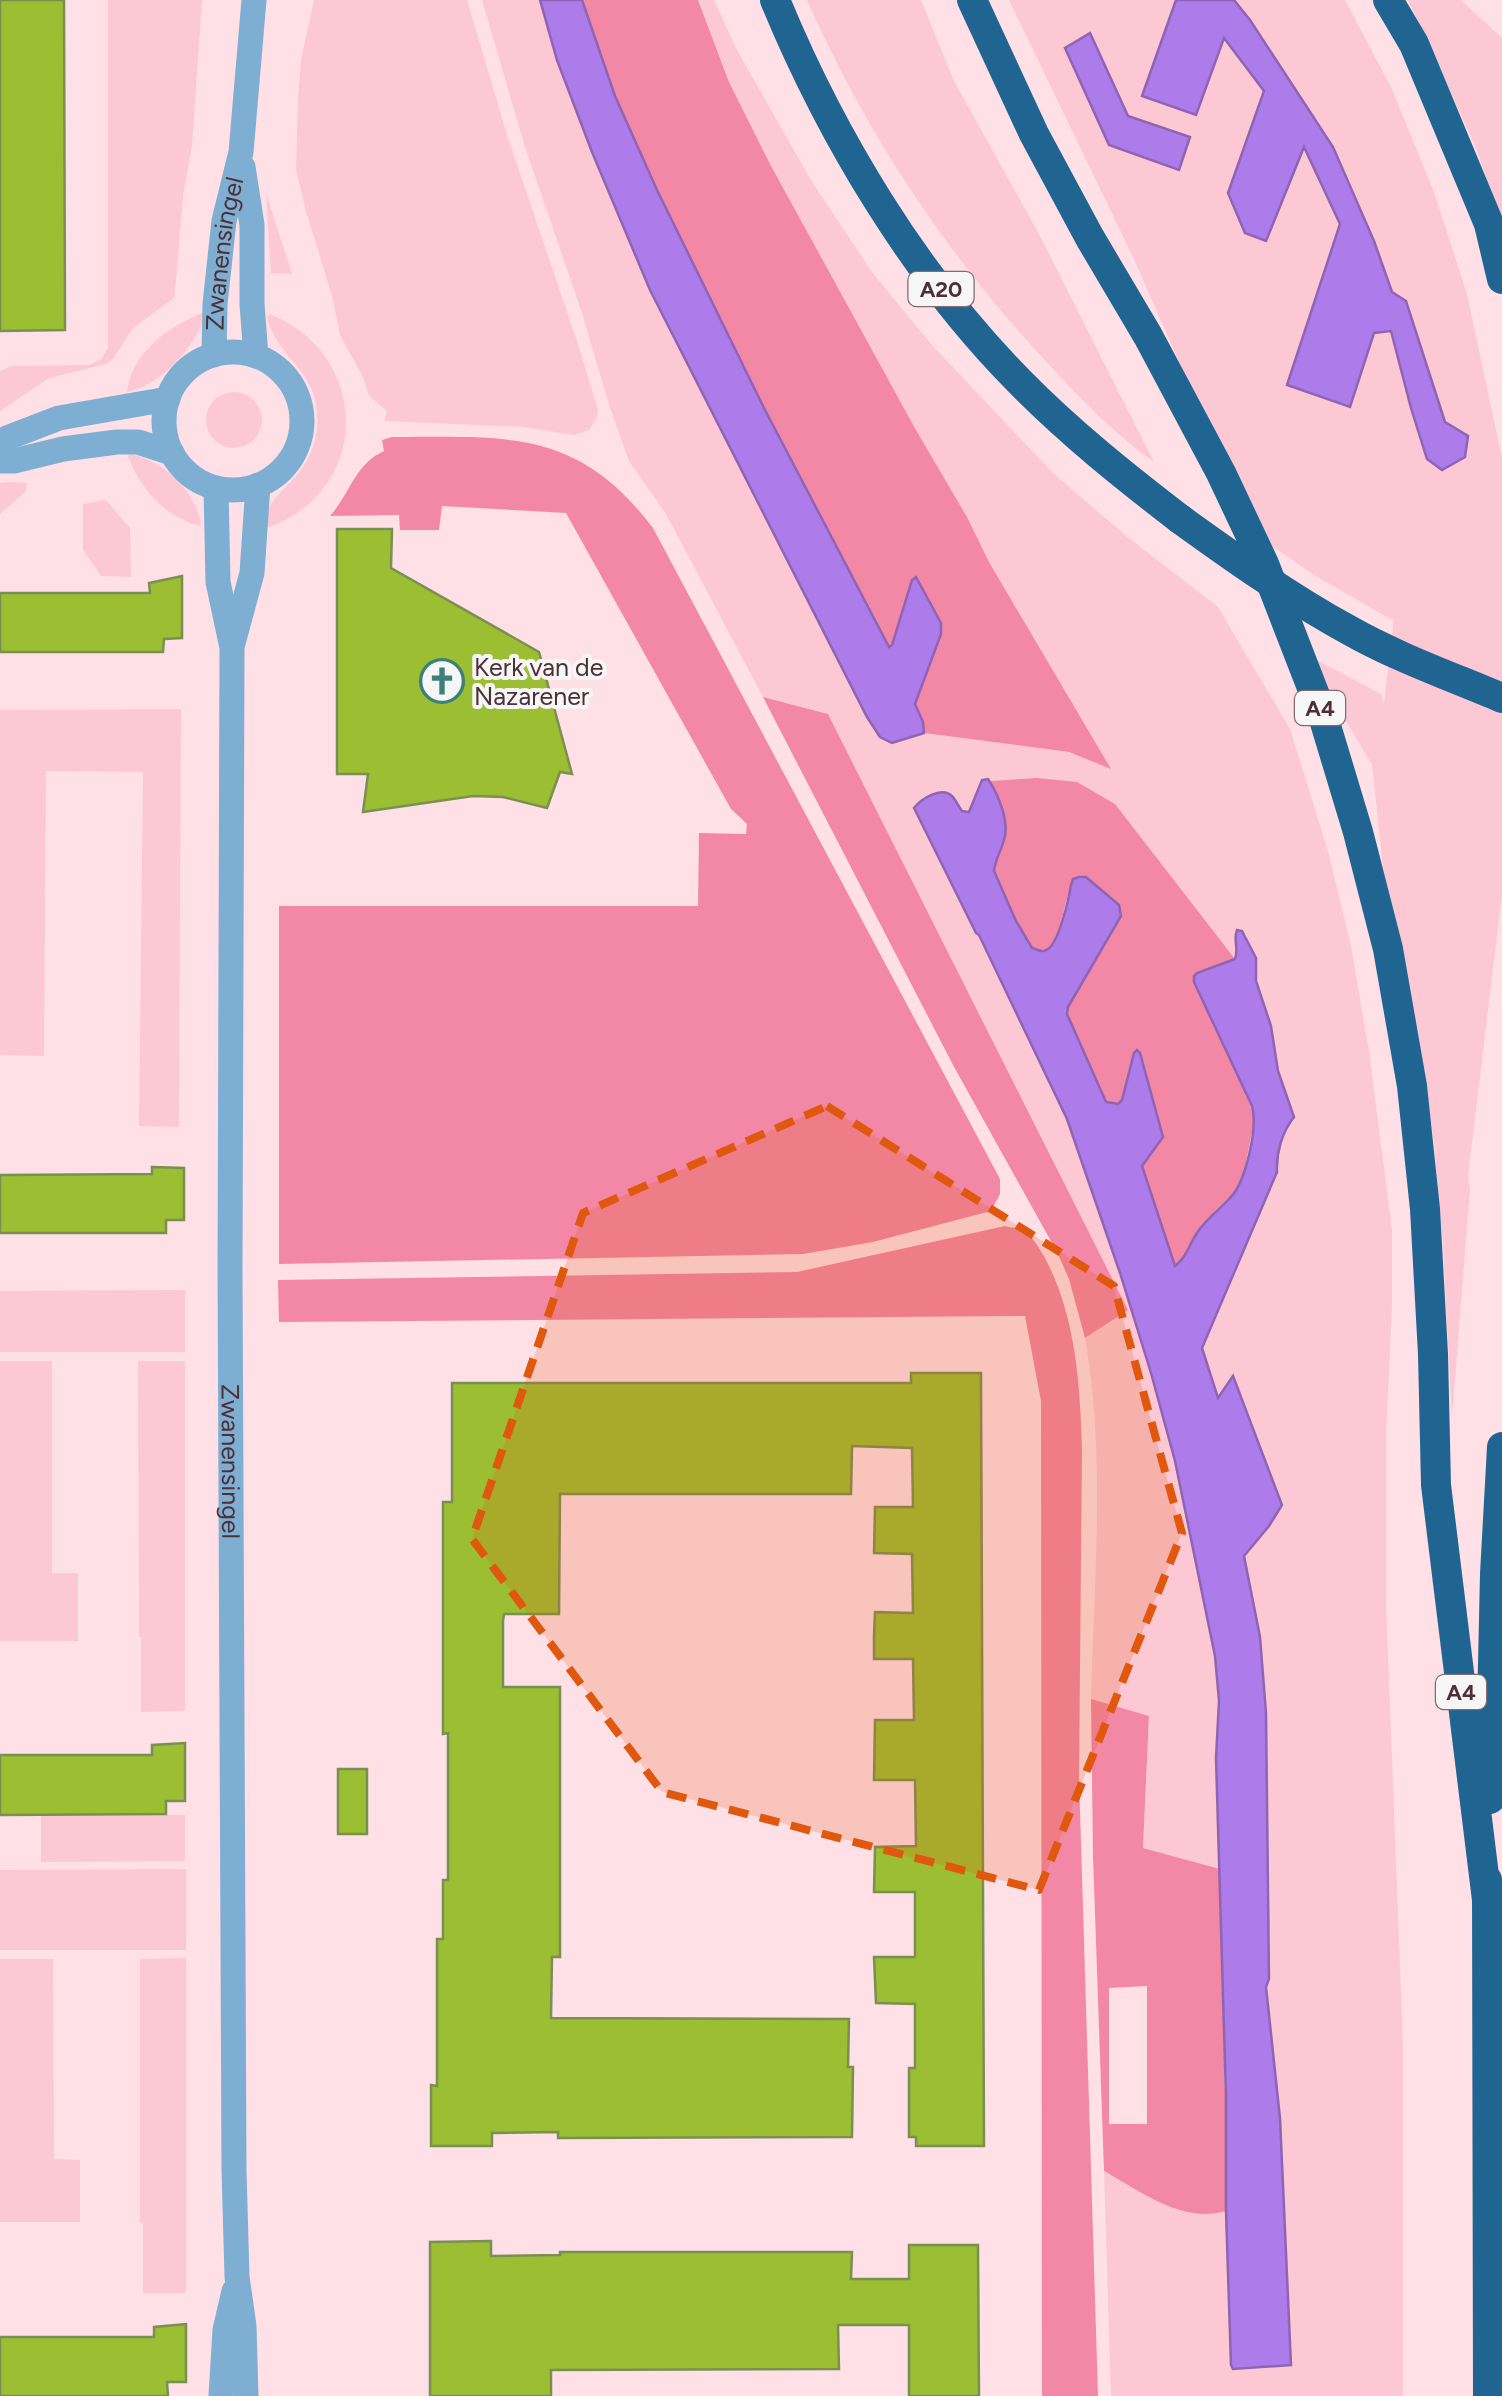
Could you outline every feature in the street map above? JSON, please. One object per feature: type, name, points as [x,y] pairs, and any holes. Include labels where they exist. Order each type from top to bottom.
[{"type":"highway","name":"A20","points":[[775,0],[806,69],[891,220],[978,336],[1067,428],[1180,520],[1348,630],[1502,698]]},
{"type":"highway","name":"A4","points":[[972,0],[1034,134],[1148,336],[1264,564],[1322,716],[1358,832],[1388,948],[1412,1086],[1425,1209],[1436,1485],[1487,1900]]},
{"type":"highway","points":[[1388,0],[1414,44],[1488,224],[1502,278]]},
{"type":"highway","points":[[1488,2396],[1487,1900],[1502,1447]]},
{"type":"street","name":"Zwanensingel","points":[[214,354],[224,221],[241,152],[254,0]]},
{"type":"street","name":"Zwanensingel","points":[[241,152],[252,225],[256,356]]},
{"type":"street","points":[[235,352],[256,356],[285,376],[297,396],[302,420],[298,443],[286,464],[268,480],[237,489],[216,488],[190,475],[172,452],[164,418],[168,399],[185,371],[203,358],[235,352]]},
{"type":"street","points":[[0,444],[59,418],[168,399]]},
{"type":"street","points":[[0,461],[117,442],[138,442],[172,452]]},
{"type":"street","name":"Zwanensingel","points":[[232,648],[252,574],[258,485]]},
{"type":"street","name":"Zwanensingel","points":[[216,488],[218,582],[232,648],[234,2170],[246,2396]]},
{"type":"street","name":"Zwanensingel","points":[[222,2396],[225,2330],[237,2277]]},
{"type":"highlighted area","points":[[827,1106],[1114,1286],[1182,1533],[1039,1890],[662,1792],[472,1539],[583,1213]]},
{"type":"shaded area","points":[[108,0],[202,0],[192,146],[183,196],[174,298],[133,328],[106,364],[49,378],[0,411],[0,371],[11,366],[90,365],[101,359],[108,348]]},
{"type":"shaded area","points":[[314,0],[467,0],[598,410],[589,430],[574,435],[524,427],[384,421],[387,411],[369,396],[340,335],[296,170],[301,60]]},
{"type":"shaded area","points":[[482,0],[540,0],[557,60],[650,290],[880,737],[892,743],[924,733],[1069,752],[1110,768],[989,562],[770,164],[729,82],[698,0],[714,0],[737,50],[812,182],[872,272],[931,344],[1053,473],[1218,607],[1290,729],[1328,851],[1351,946],[1392,1229],[1386,1601],[1403,2046],[1403,2396],[1111,2396],[1104,2171],[1178,2209],[1210,2214],[1226,2211],[1231,2365],[1234,2369],[1291,2365],[1280,2118],[1266,1987],[1267,1769],[1260,1637],[1244,1556],[1269,1526],[1234,1377],[1218,1399],[1201,1348],[1276,1172],[1280,1143],[1293,1117],[1278,1071],[1256,969],[1235,936],[1235,959],[1115,805],[1037,778],[987,779],[969,813],[962,811],[950,794],[914,809],[1067,1119],[1133,1312],[1175,1461],[1215,1656],[1220,1869],[1143,1848],[1149,1717],[1091,1699],[1097,1473],[1085,1338],[1127,1309],[828,714],[763,697],[666,514],[629,461],[525,147]]},
{"type":"shaded area","points":[[540,0],[582,0],[615,96],[657,190],[764,408],[889,647],[916,577],[941,623],[941,634],[915,704],[924,733],[892,743],[880,737],[867,717],[650,290],[557,60]]},
{"type":"shaded area","points":[[582,0],[698,0],[729,82],[770,164],[989,562],[1111,769],[1069,752],[924,733],[915,704],[941,634],[941,623],[915,578],[889,648],[764,408],[657,190],[615,96]]},
{"type":"shaded area","points":[[807,0],[921,0],[954,81],[1039,234],[1154,462],[1114,430],[1053,369],[946,240],[856,100]]},
{"type":"shaded area","points":[[1009,0],[1176,0],[1142,96],[1196,114],[1224,37],[1264,91],[1228,193],[1245,233],[1266,240],[1304,145],[1340,224],[1287,384],[1374,332],[1392,331],[1411,408],[1445,422],[1406,301],[1392,292],[1333,147],[1234,0],[1345,0],[1392,89],[1434,192],[1467,294],[1502,458],[1502,895],[1468,1176],[1452,1417],[1434,1142],[1418,1032],[1383,867],[1372,765],[1307,655],[1381,694],[1384,703],[1394,619],[1314,575],[1255,534],[1133,257]],"holes":[[[1090,34],[1128,116],[1109,145],[1066,49]]]},
{"type":"shaded area","points":[[1176,0],[1234,0],[1333,147],[1392,292],[1406,301],[1445,422],[1468,436],[1465,457],[1442,470],[1427,459],[1391,331],[1374,333],[1350,407],[1287,385],[1340,224],[1304,147],[1266,241],[1245,233],[1228,193],[1264,91],[1224,38],[1196,115],[1142,96]]},
{"type":"shaded area","points":[[1408,0],[1461,0],[1502,38],[1502,222],[1474,143]]},
{"type":"shaded area","points":[[1090,33],[1128,116],[1190,137],[1179,170],[1109,145],[1065,48]]},
{"type":"shaded area","points":[[266,193],[292,274],[271,273]]},
{"type":"shaded area","points":[[205,314],[194,339],[175,363],[152,382],[127,392],[136,365],[153,343]]},
{"type":"shaded area","points":[[270,314],[303,334],[327,360],[342,391],[346,423],[341,456],[326,485],[301,510],[266,528],[272,502],[309,455],[317,422],[313,391],[271,330],[267,317]]},
{"type":"shaded area","points":[[234,392],[254,400],[262,420],[254,440],[234,448],[214,440],[206,420],[214,400]]},
{"type":"shaded area","points":[[505,439],[567,455],[625,495],[653,528],[1000,1179],[1000,1194],[991,1211],[873,1242],[803,1254],[279,1264],[279,906],[698,906],[699,833],[746,834],[747,824],[731,809],[566,513],[442,506],[439,530],[400,530],[399,515],[330,516],[366,463],[384,451],[382,440]]},
{"type":"shaded area","points":[[130,454],[154,463],[176,480],[193,501],[201,526],[177,517],[156,500],[139,479]]},
{"type":"shaded area","points":[[0,483],[27,483],[26,491],[0,514]]},
{"type":"shaded area","points":[[106,500],[130,528],[131,577],[101,576],[83,550],[83,504]]},
{"type":"shaded area","points":[[763,697],[828,714],[1128,1310],[1085,1338],[1069,1279],[1057,1252],[953,1065]]},
{"type":"shaded area","points":[[181,709],[179,1127],[139,1126],[143,772],[46,771],[44,1056],[0,1055],[0,710]]},
{"type":"shaded area","points":[[1037,778],[1077,782],[1115,804],[1235,959],[1197,973],[1255,1117],[1244,1172],[1233,1196],[1198,1231],[1175,1267],[1142,1166],[1134,1054],[1123,1099],[1118,1104],[1106,1102],[1067,1014],[1119,905],[1087,878],[1078,877],[1055,940],[1050,948],[1037,951],[1016,921],[994,871],[1006,832],[990,781]]},
{"type":"shaded area","points":[[988,779],[999,800],[1005,825],[994,871],[1032,948],[1044,951],[1052,945],[1073,879],[1086,877],[1119,905],[1121,916],[1067,1014],[1106,1102],[1118,1104],[1122,1100],[1134,1053],[1140,1053],[1163,1137],[1142,1166],[1175,1266],[1201,1228],[1236,1190],[1252,1140],[1252,1106],[1194,982],[1197,973],[1235,959],[1237,930],[1242,931],[1256,958],[1256,981],[1271,1026],[1278,1071],[1294,1117],[1281,1143],[1277,1172],[1202,1348],[1218,1398],[1233,1376],[1282,1505],[1244,1556],[1260,1637],[1266,1713],[1266,1987],[1280,2118],[1291,2365],[1233,2369],[1231,2365],[1216,1758],[1219,1701],[1215,1656],[1175,1461],[1120,1273],[1067,1119],[914,808],[942,792],[952,796],[962,811],[969,812],[982,780]]},
{"type":"shaded area","points":[[1005,1226],[1020,1229],[1031,1237],[1055,1280],[1070,1327],[1080,1400],[1079,1778],[1098,2396],[1042,2396],[1041,1401],[1025,1316],[279,1322],[278,1280],[797,1272]]},
{"type":"shaded area","points":[[185,1290],[185,1352],[0,1352],[0,1291]]},
{"type":"shaded area","points":[[0,1361],[52,1361],[52,1573],[78,1573],[78,1641],[0,1641]]},
{"type":"shaded area","points":[[138,1361],[185,1361],[185,1711],[141,1712]]},
{"type":"shaded area","points":[[1091,1699],[1149,1716],[1143,1848],[1220,1869],[1226,2211],[1210,2214],[1178,2209],[1104,2171]],"holes":[[[1147,1986],[1147,2124],[1109,2124],[1109,1988]]]},
{"type":"shaded area","points":[[41,1815],[185,1815],[185,1861],[41,1862]]},
{"type":"shaded area","points":[[186,1869],[186,1950],[0,1950],[0,1870]]},
{"type":"shaded area","points":[[186,1958],[186,2293],[143,2293],[140,1959]]},
{"type":"shaded area","points":[[0,1959],[53,1959],[54,2159],[80,2160],[80,2222],[0,2222]]},
{"type":"building","points":[[0,0],[64,0],[65,330],[0,331]]},
{"type":"building","name":"Kerk van de Nazarener","points":[[337,529],[392,529],[391,568],[539,652],[572,774],[560,772],[547,808],[503,797],[473,796],[363,812],[368,774],[337,774]]},
{"type":"building","points":[[182,576],[182,638],[164,639],[163,652],[0,652],[0,593],[150,593],[149,583]]},
{"type":"building","points":[[152,1167],[184,1168],[184,1220],[166,1220],[166,1233],[0,1233],[0,1175],[152,1174]]},
{"type":"building","points":[[911,1373],[981,1373],[984,2146],[916,2146],[916,2137],[909,2137],[909,2068],[915,2068],[915,2004],[876,2003],[874,1957],[915,1957],[915,1892],[874,1892],[875,1847],[916,1846],[915,1780],[874,1780],[875,1720],[914,1720],[913,1659],[874,1659],[875,1612],[913,1613],[912,1554],[874,1553],[875,1507],[913,1507],[912,1448],[852,1446],[851,1494],[560,1494],[559,1614],[504,1614],[503,1687],[560,1687],[560,1957],[552,1957],[551,2018],[849,2019],[852,2137],[558,2138],[558,2132],[492,2133],[492,2146],[431,2146],[431,2085],[437,2086],[437,1939],[443,1939],[443,1880],[448,1880],[448,1733],[443,1734],[443,1502],[452,1502],[452,1383],[911,1383]]},
{"type":"building","points":[[185,1743],[185,1801],[166,1801],[166,1814],[0,1815],[0,1755],[152,1755],[152,1745]]},
{"type":"building","points":[[338,1769],[367,1769],[367,1834],[338,1834]]},
{"type":"building","points":[[491,2241],[491,2256],[560,2252],[852,2252],[851,2279],[909,2279],[909,2245],[978,2245],[979,2396],[909,2396],[909,2325],[838,2325],[839,2369],[551,2370],[551,2396],[430,2396],[430,2242]]},
{"type":"building","points":[[186,2324],[186,2382],[167,2382],[168,2396],[0,2396],[0,2337],[154,2337],[154,2327]]},
{"type":"place","name":"Kerk van de Nazarener","points":[[442,681]]}]
